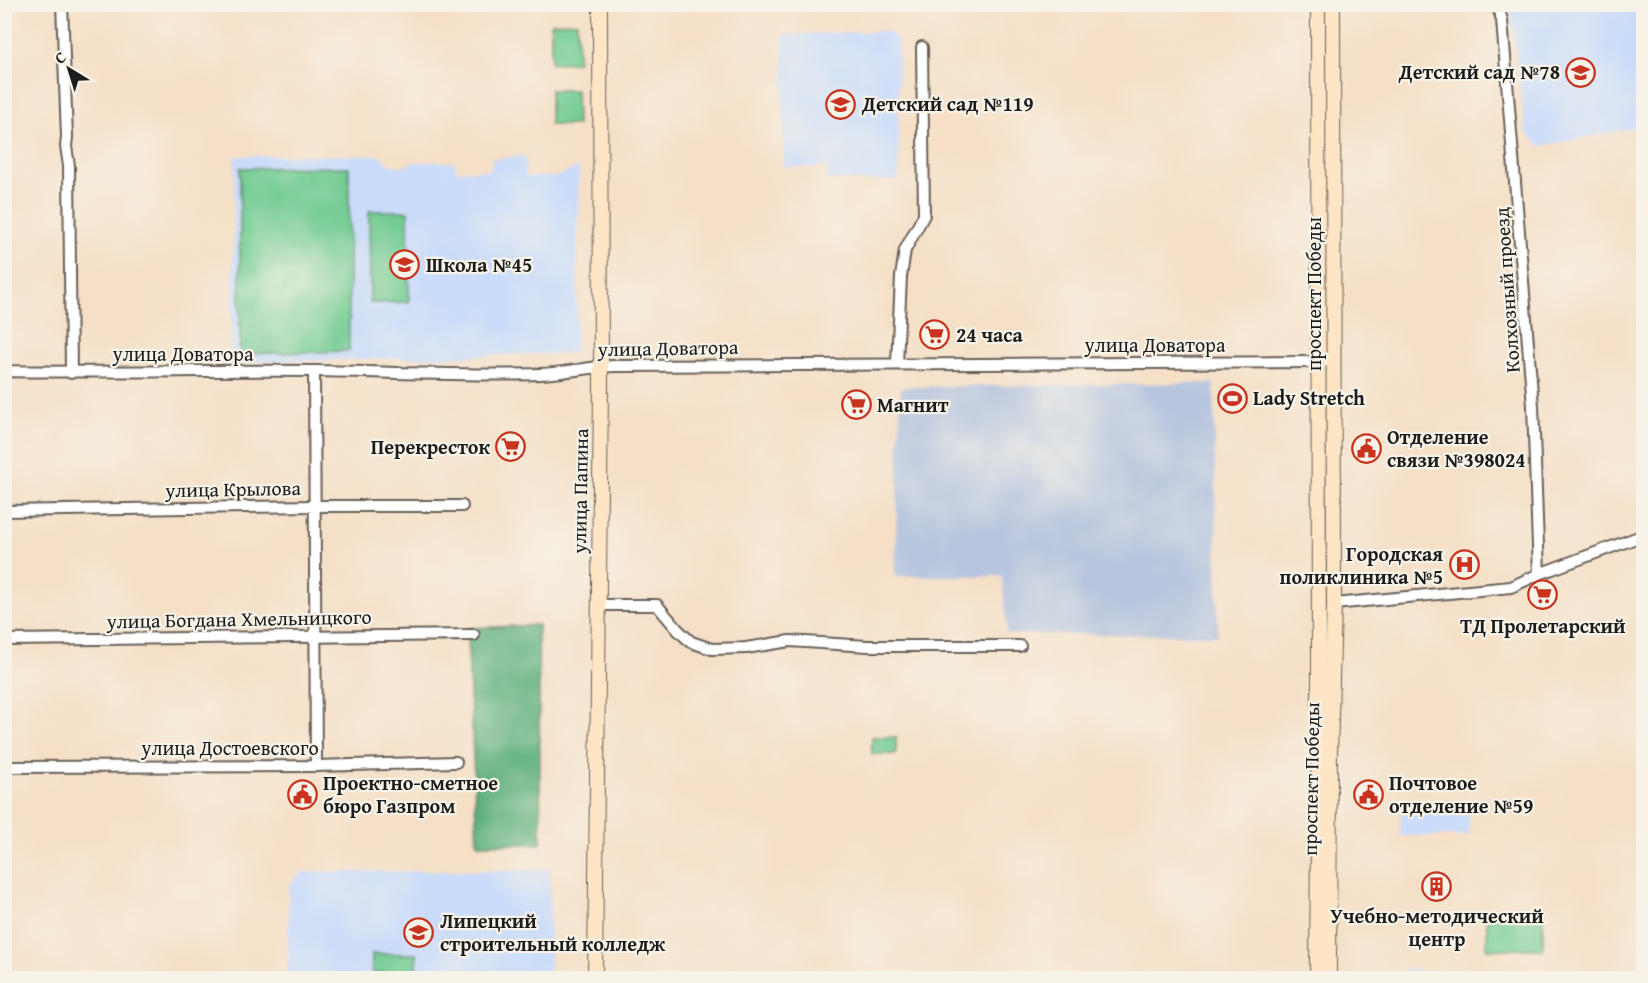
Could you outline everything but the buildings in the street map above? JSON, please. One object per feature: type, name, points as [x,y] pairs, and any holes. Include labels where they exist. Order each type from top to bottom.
[{"type":"main road","name":"улица Папина","points":[[596,978],[601,366],[600,4]]},
{"type":"main road","name":"проспект Победы","points":[[1317,978],[1318,4]]},
{"type":"main road","name":"проспект Победы","points":[[1329,978],[1334,604],[1333,4]]},
{"type":"street","points":[[62,4],[66,146],[69,166],[71,373]]},
{"type":"street","name":"Колхозный проезд","points":[[1497,4],[1502,20],[1523,269],[1533,406],[1539,574]]},
{"type":"street","points":[[897,363],[901,277],[905,250],[924,215],[922,47]]},
{"type":"street","name":"улица Доватора","points":[[4,371],[71,373],[314,371],[474,375],[544,374],[601,366],[1333,362]]},
{"type":"street","points":[[314,371],[316,766]]},
{"type":"street","name":"улица Крылова","points":[[4,510],[462,506]]},
{"type":"street","points":[[1334,604],[1511,586],[1644,535]]},
{"type":"street","points":[[599,605],[657,605],[691,642],[712,649],[746,648],[790,641],[867,646],[1020,646]]},
{"type":"street","name":"улица Богдана Хмельницкого","points":[[4,640],[474,635]]},
{"type":"street","name":"улица Достоевского","points":[[4,767],[316,766],[456,762]]},
{"type":"shaded area","name":"Детский сад №78","points":[[1510,5],[1641,5],[1644,19],[1643,126],[1541,146],[1526,133]]},
{"type":"shaded area","name":"Детский сад №119","points":[[887,31],[898,40],[899,181],[827,180],[828,167],[784,167],[783,35]]},
{"type":"shaded area","name":"Школа №45","points":[[379,155],[392,166],[415,162],[455,162],[457,171],[491,170],[492,159],[525,156],[526,177],[554,177],[579,167],[576,353],[231,363],[235,156]]},
{"type":"shaded area","points":[[1214,383],[1218,635],[1007,634],[1002,576],[895,576],[901,387]]},
{"type":"shaded area","points":[[1401,813],[1469,813],[1469,836],[1400,836]]},
{"type":"shaded area","name":"Липецкий строительный колледж","points":[[550,870],[550,978],[288,978],[289,886],[302,872]]},
{"type":"shaded area","points":[[1404,969],[1422,970],[1422,974],[1461,974],[1461,978],[1403,978]]},
{"type":"shaded area","points":[[894,977],[1065,978],[894,978]]},
{"type":"green space","points":[[577,22],[578,62],[551,63],[551,23]]},
{"type":"green space","points":[[550,90],[576,90],[577,125],[550,125]]},
{"type":"green space","points":[[349,167],[349,351],[240,354],[240,168]]},
{"type":"green space","points":[[369,211],[408,211],[409,302],[370,303]]},
{"type":"green space","points":[[538,625],[541,844],[477,844],[467,628]]},
{"type":"green space","points":[[872,737],[896,737],[896,754],[872,754]]},
{"type":"green space","points":[[1487,910],[1543,910],[1543,949],[1487,949]]},
{"type":"green space","points":[[372,954],[417,954],[417,973],[372,973]]},
{"type":"place","name":"Детский сад №78","points":[[1581,72]]},
{"type":"place","name":"Детский сад №119","points":[[841,104]]},
{"type":"place","name":"Школа №45","points":[[405,265]]},
{"type":"place","name":"24 часа","points":[[935,335]]},
{"type":"place","name":"Lady Stretch","points":[[1232,398]]},
{"type":"place","name":"Магнит","points":[[856,405]]},
{"type":"place","name":"Перекресток","points":[[511,447]]},
{"type":"place","name":"Отделение связи №398024","points":[[1366,449]]},
{"type":"place","name":"Городская поликлиника №5","points":[[1464,565]]},
{"type":"place","name":"ТД Пролетарский","points":[[1543,595]]},
{"type":"place","name":"Проектно-сметное бюро Газпром","points":[[302,794]]},
{"type":"place","name":"Почтовое отделение №59","points":[[1368,794]]},
{"type":"place","name":"Учебно-методический центр","points":[[1437,886]]},
{"type":"place","name":"Липецкий строительный колледж","points":[[419,932]]}]
